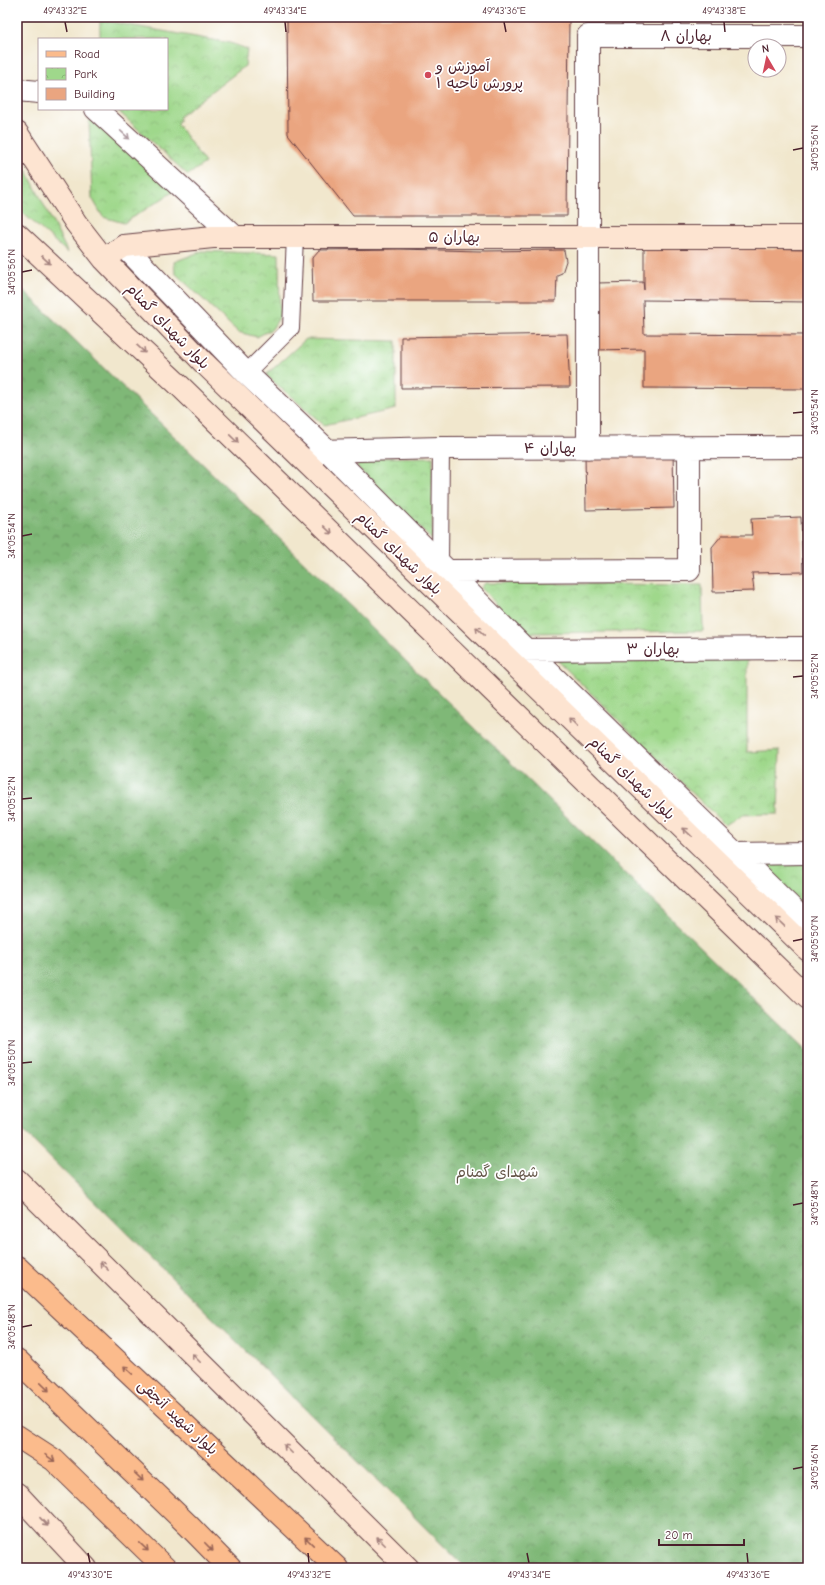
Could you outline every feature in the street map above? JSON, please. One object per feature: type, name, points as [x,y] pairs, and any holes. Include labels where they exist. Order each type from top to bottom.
[{"type":"main road","name":"بلوار شهید آنجفی","points":[[17,1267],[337,1568]]},
{"type":"main road","points":[[17,1360],[189,1526],[230,1568]]},
{"type":"main road","points":[[17,1436],[54,1460],[165,1568]]},
{"type":"street","name":"بهاران ۸","points":[[588,237],[588,36],[808,36]]},
{"type":"street","points":[[17,90],[38,92]]},
{"type":"street","points":[[97,110],[235,237]]},
{"type":"street","name":"بلوار شهدای گمنام","points":[[17,133],[72,217],[104,259],[204,363],[808,950]]},
{"type":"street","points":[[17,234],[186,392],[808,998]]},
{"type":"street","name":"بهاران ۵","points":[[104,259],[124,246],[213,237],[808,236]]},
{"type":"street","points":[[588,237],[588,448]]},
{"type":"street","points":[[124,246],[246,372],[328,451],[443,568],[808,924]]},
{"type":"street","name":"بهاران ۴","points":[[293,450],[328,451],[441,448],[808,447]]},
{"type":"street","points":[[443,568],[689,570],[689,448]]},
{"type":"street","name":"بهاران ۳","points":[[499,650],[808,648]]},
{"type":"street","points":[[736,854],[808,853]]},
{"type":"street","points":[[17,1180],[408,1568]]},
{"type":"street","points":[[17,1494],[86,1568]]},
{"type":"lane","points":[[246,372],[291,328],[295,237]]},
{"type":"lane","points":[[441,448],[443,568]]},
{"type":"green space","points":[[100,20],[230,43],[247,49],[245,66],[180,116],[178,125],[205,163],[188,175],[117,110],[168,110],[168,38],[100,38]]},
{"type":"green space","points":[[96,114],[176,190],[124,223],[103,217],[92,198],[89,120]]},
{"type":"green space","points":[[26,169],[68,253],[17,208],[17,174]]},
{"type":"green space","points":[[202,251],[279,254],[280,316],[272,329],[257,337],[238,332],[175,273],[174,262]]},
{"type":"green space","name":"شهدای گمنام","points":[[17,284],[808,1051],[808,1568],[466,1568],[17,1125]]},
{"type":"green space","points":[[306,339],[396,341],[396,409],[324,425],[266,375]]},
{"type":"green space","points":[[433,457],[432,540],[357,467],[360,458]]},
{"type":"green space","points":[[485,583],[702,585],[703,631],[524,633],[481,588]]},
{"type":"green space","points":[[747,652],[747,752],[780,750],[778,814],[742,815],[725,825],[551,654]]},
{"type":"green space","points":[[808,860],[808,912],[767,871],[767,861]]},
{"type":"building","name":"آموزش و پرورش ناحیه ۱","points":[[287,17],[569,17],[567,216],[353,216],[288,134]]},
{"type":"building","points":[[644,246],[808,249],[808,302],[643,300],[644,334],[808,335],[808,389],[644,388],[644,349],[596,350],[596,283],[643,282],[644,290]]},
{"type":"building","points":[[399,249],[481,251],[564,250],[566,261],[562,273],[557,275],[556,301],[313,301],[312,258],[319,250]]},
{"type":"building","points":[[567,334],[570,387],[401,388],[401,337]]},
{"type":"building","points":[[673,452],[674,508],[586,510],[585,454]]},
{"type":"building","points":[[801,517],[803,572],[752,573],[754,591],[713,592],[712,547],[722,535],[752,535],[751,519]]},
{"type":"place","name":"آموزش و پرورش ناحیه ۱","points":[[428,75]]}]
